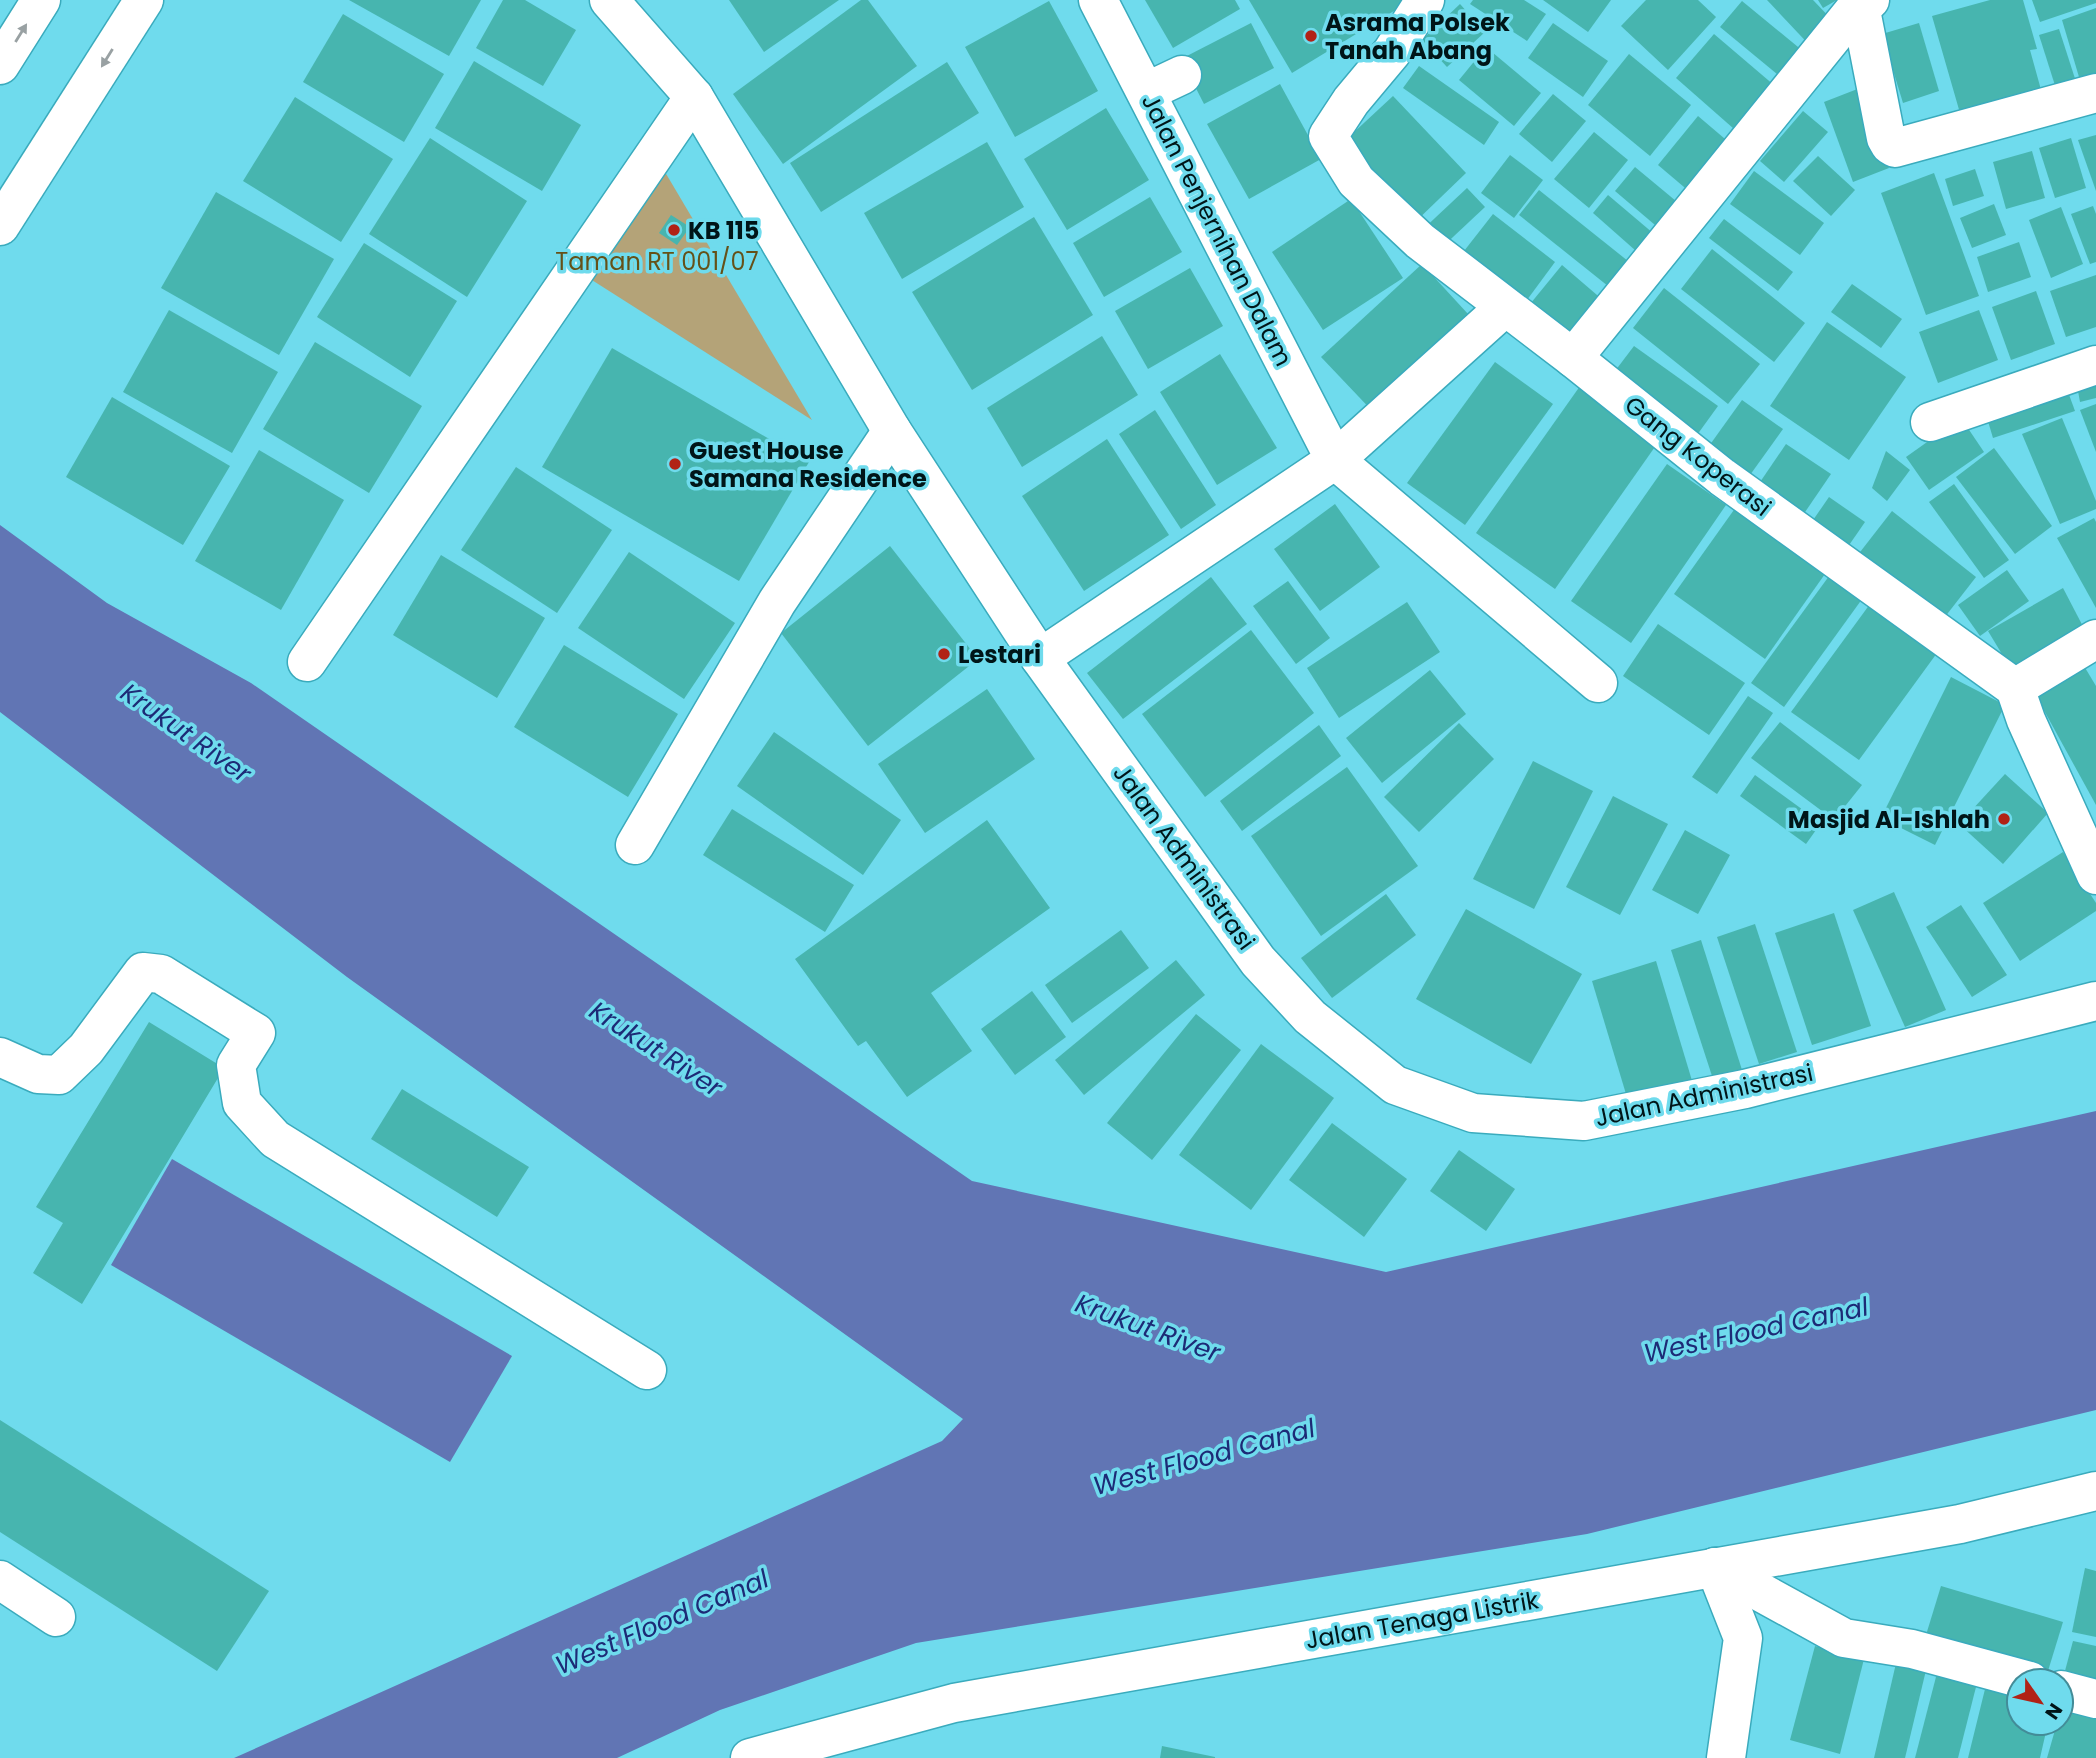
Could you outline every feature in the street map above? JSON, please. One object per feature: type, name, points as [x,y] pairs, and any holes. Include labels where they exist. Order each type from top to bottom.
[{"type":"street","points":[[0,65],[41,0]]},
{"type":"street","points":[[0,226],[144,0]]},
{"type":"street","name":"Jalan Administrasi","points":[[610,0],[694,97],[892,431],[1040,657],[1258,961],[1310,1017],[1395,1085],[1473,1114],[1584,1121],[1745,1089],[2096,1001]]},
{"type":"street","name":"Jalan Penjernihan Dalam","points":[[1098,0],[1335,460],[1598,683]]},
{"type":"street","name":"Gang Koperasi","points":[[1425,0],[1392,52],[1350,101],[1328,136],[1356,181],[1420,241],[1722,477],[2015,688]]},
{"type":"street","points":[[1863,1],[1886,138],[1889,145],[1895,148],[2096,93]]},
{"type":"street","points":[[1573,358],[1863,1]]},
{"type":"street","points":[[1146,92],[1182,75]]},
{"type":"street","points":[[307,662],[694,97]]},
{"type":"street","points":[[1040,657],[1335,460],[1505,307]]},
{"type":"street","points":[[1930,422],[2096,365]]},
{"type":"street","points":[[635,845],[777,603],[892,431]]},
{"type":"street","points":[[2096,639],[2015,688],[2026,720],[2096,875]]},
{"type":"street","points":[[0,1056],[38,1074],[59,1075],[86,1049],[142,972],[161,974],[256,1033],[236,1066],[242,1103],[275,1139],[647,1370]]},
{"type":"street","name":"Jalan Tenaga Listrik","points":[[750,1758],[954,1703],[1960,1524],[2096,1491]]},
{"type":"street","points":[[1715,1567],[1844,1638],[1912,1648],[2005,1674]]},
{"type":"street","points":[[1715,1567],[1743,1638],[1726,1758]]},
{"type":"street","points":[[0,1580],[56,1617]]},
{"type":"street","points":[[2075,1693],[2096,1699]]},
{"type":"green space","name":"Taman RT 001/07","points":[[662,167],[812,420],[584,275]]},
{"type":"water","points":[[0,525],[107,603],[251,683],[972,1181],[1386,1272],[2096,1111],[2096,1410],[1587,1534],[916,1643],[720,1710],[617,1758],[234,1758],[942,1441],[963,1419],[347,977],[0,712]]},
{"type":"water","points":[[172,1159],[512,1356],[450,1462],[111,1265]]},
{"type":"building","points":[[349,0],[481,0],[449,56]]},
{"type":"building","points":[[503,0],[525,0],[576,30],[543,86],[476,48]]},
{"type":"building","points":[[729,0],[839,0],[764,52]]},
{"type":"building","points":[[861,0],[868,0],[917,66],[783,164],[733,94]]},
{"type":"building","points":[[1145,0],[1235,0],[1240,9],[1173,48]]},
{"type":"building","name":"Asrama Polsek Tanah Abang","points":[[1249,0],[1412,0],[1292,73]]},
{"type":"building","points":[[1473,0],[1524,0],[1546,14],[1527,41],[1470,4]]},
{"type":"building","points":[[1543,0],[1611,0],[1588,32]]},
{"type":"building","points":[[1646,0],[1698,0],[1716,17],[1668,70],[1621,26]]},
{"type":"building","points":[[1767,0],[1813,0],[1836,24],[1815,51]]},
{"type":"building","points":[[1818,0],[1837,0],[1823,8]]},
{"type":"building","points":[[1990,0],[2023,0],[2037,49],[2030,50],[2043,97],[1962,120],[1932,16]]},
{"type":"building","points":[[2032,0],[2096,0],[2096,3],[2040,22]]},
{"type":"building","points":[[1049,1],[1098,91],[1015,137],[965,47]]},
{"type":"building","points":[[1742,1],[1809,56],[1789,84],[1720,27]]},
{"type":"building","points":[[1460,4],[1485,32],[1447,67],[1422,40]]},
{"type":"building","points":[[2096,8],[2096,82],[2082,87],[2062,20]]},
{"type":"building","points":[[343,14],[444,74],[404,142],[303,82]]},
{"type":"building","points":[[1251,23],[1274,68],[1204,104],[1181,59]]},
{"type":"building","points":[[1553,23],[1608,61],[1583,97],[1528,58]]},
{"type":"building","points":[[1919,23],[1939,91],[1903,103],[1882,34]]},
{"type":"building","points":[[2059,29],[2079,91],[2059,98],[2039,35]]},
{"type":"building","points":[[1714,34],[1781,91],[1742,136],[1676,78]]},
{"type":"building","points":[[1486,47],[1541,93],[1514,126],[1459,80]]},
{"type":"building","points":[[1629,54],[1691,105],[1650,156],[1588,105]]},
{"type":"building","points":[[474,61],[581,125],[542,191],[435,128]]},
{"type":"building","points":[[947,62],[979,113],[821,212],[790,163]]},
{"type":"building","points":[[1419,66],[1499,122],[1484,145],[1403,88]]},
{"type":"building","points":[[1280,84],[1321,159],[1249,199],[1207,124]]},
{"type":"building","points":[[1860,88],[1889,168],[1853,182],[1824,102]]},
{"type":"building","points":[[1553,94],[1586,121],[1552,162],[1519,134]]},
{"type":"building","points":[[1393,96],[1466,173],[1411,226],[1337,148]]},
{"type":"building","points":[[295,97],[393,159],[341,242],[243,181]]},
{"type":"building","points":[[1106,108],[1149,180],[1067,230],[1024,159]]},
{"type":"building","points":[[1803,111],[1828,132],[1784,182],[1760,161]]},
{"type":"building","points":[[1698,116],[1738,150],[1697,198],[1658,165]]},
{"type":"building","points":[[1594,132],[1628,160],[1589,208],[1554,179]]},
{"type":"building","points":[[2096,135],[2096,191],[2078,140]]},
{"type":"building","points":[[430,138],[527,201],[467,297],[369,234]]},
{"type":"building","points":[[2071,138],[2086,188],[2055,198],[2039,148]]},
{"type":"building","points":[[987,142],[1024,207],[902,279],[864,213]]},
{"type":"building","points":[[2032,151],[2045,198],[2006,209],[1993,162]]},
{"type":"building","points":[[1510,155],[1543,180],[1514,218],[1481,193]]},
{"type":"building","points":[[1818,156],[1855,190],[1831,216],[1793,181]]},
{"type":"building","points":[[1635,167],[1688,211],[1668,236],[1615,191]]},
{"type":"building","points":[[1975,169],[1984,196],[1953,206],[1945,179]]},
{"type":"building","points":[[1754,171],[1824,223],[1800,255],[1730,204]]},
{"type":"building","points":[[1934,173],[1979,296],[1926,315],[1881,193]]},
{"type":"building","points":[[1467,188],[1485,207],[1437,252],[1419,233]]},
{"type":"building","points":[[1539,190],[1638,269],[1618,294],[1519,215]]},
{"type":"building","points":[[216,192],[334,259],[279,355],[161,288]]},
{"type":"building","points":[[1608,195],[1660,239],[1644,258],[1593,213]]},
{"type":"building","points":[[1150,197],[1182,252],[1104,297],[1073,243]]},
{"type":"building","points":[[1351,199],[1403,278],[1323,330],[1272,252]]},
{"type":"building","points":[[1994,204],[2006,235],[1972,248],[1960,218]]},
{"type":"building","points":[[2093,206],[2096,214],[2096,262],[2090,264],[2071,214]]},
{"type":"building","points":[[2061,207],[2083,264],[2051,278],[2029,220]]},
{"type":"building","points":[[1493,214],[1555,262],[1521,308],[1457,260]]},
{"type":"building","name":"KB 115","points":[[671,215],[690,227],[677,245],[659,233]]},
{"type":"building","points":[[1034,217],[1093,315],[972,390],[912,292]]},
{"type":"building","points":[[1724,219],[1793,272],[1778,291],[1709,238]]},
{"type":"building","points":[[2019,242],[2031,277],[1988,292],[1977,257]]},
{"type":"building","points":[[364,243],[457,301],[410,377],[317,317]]},
{"type":"building","points":[[1712,249],[1805,323],[1774,362],[1681,289]]},
{"type":"building","points":[[1422,264],[1480,327],[1377,416],[1321,357]]},
{"type":"building","points":[[1562,265],[1604,301],[1576,344],[1526,309]]},
{"type":"building","points":[[1190,268],[1223,326],[1148,369],[1115,311]]},
{"type":"building","points":[[2096,275],[2096,327],[2066,337],[2050,291]]},
{"type":"building","points":[[1852,284],[1902,319],[1881,348],[1831,312]]},
{"type":"building","points":[[1664,288],[1760,364],[1728,404],[1633,328]]},
{"type":"building","points":[[2036,291],[2055,344],[2011,360],[1992,307]]},
{"type":"building","points":[[169,310],[278,372],[232,453],[123,392]]},
{"type":"building","points":[[1979,310],[1998,360],[1938,383],[1919,332]]},
{"type":"building","points":[[1827,322],[1906,377],[1849,460],[1770,406]]},
{"type":"building","points":[[1102,336],[1138,395],[1022,467],[987,408]]},
{"type":"building","points":[[315,342],[422,406],[369,493],[263,429]]},
{"type":"building","points":[[1634,346],[1718,406],[1697,435],[1612,375]]},
{"type":"building","name":"Guest House Samana Residence","points":[[612,348],[809,462],[739,581],[542,467]]},
{"type":"building","points":[[1220,354],[1277,448],[1217,485],[1160,392]]},
{"type":"building","points":[[1495,362],[1553,404],[1465,525],[1407,483]]},
{"type":"building","points":[[2096,373],[2096,398],[2080,402],[2076,380]]},
{"type":"building","points":[[1585,379],[1664,434],[1555,589],[1476,533]]},
{"type":"building","points":[[2064,381],[2075,411],[1993,438],[1984,408]]},
{"type":"building","points":[[112,397],[230,466],[183,545],[66,477]]},
{"type":"building","points":[[1742,400],[1783,429],[1745,482],[1704,453]]},
{"type":"building","points":[[2096,404],[2096,452],[2080,410]]},
{"type":"building","points":[[1155,410],[1216,505],[1181,529],[1119,434]]},
{"type":"building","points":[[1961,418],[1984,452],[1929,490],[1906,457]]},
{"type":"building","points":[[2062,418],[2096,501],[2096,509],[2060,524],[2022,434]]},
{"type":"building","points":[[1107,439],[1169,535],[1084,591],[1022,496]]},
{"type":"building","points":[[1786,444],[1831,474],[1801,518],[1756,488]]},
{"type":"building","points":[[1994,448],[2052,526],[2015,554],[1956,477]]},
{"type":"building","points":[[259,450],[344,500],[281,610],[195,561]]},
{"type":"building","points":[[1886,451],[1910,470],[1887,501],[1872,488]]},
{"type":"building","points":[[1667,464],[1726,505],[1631,643],[1571,601]]},
{"type":"building","points":[[516,467],[612,530],[557,613],[461,550]]},
{"type":"building","points":[[1954,484],[2009,560],[1984,578],[1929,502]]},
{"type":"building","points":[[1829,497],[1865,522],[1845,551],[1809,526]]},
{"type":"building","points":[[1741,500],[1832,564],[1765,659],[1674,594]]},
{"type":"building","points":[[1335,504],[1380,567],[1320,611],[1274,549]]},
{"type":"building","points":[[1892,511],[1976,577],[1941,622],[1857,556]]},
{"type":"building","points":[[2094,518],[2096,522],[2096,608],[2057,538]]},
{"type":"building","points":[[890,546],[978,659],[868,746],[781,633]]},
{"type":"building","points":[[629,552],[735,623],[684,699],[578,628]]},
{"type":"building","points":[[441,555],[545,618],[497,698],[393,635]]},
{"type":"building","points":[[2007,570],[2029,601],[1980,636],[1958,605]]},
{"type":"building","points":[[1832,572],[1865,595],[1784,707],[1751,683]]},
{"type":"building","points":[[1211,577],[1247,624],[1123,719],[1087,673]]},
{"type":"building","points":[[1288,581],[1330,638],[1296,664],[1253,606]]},
{"type":"building","points":[[2063,588],[2089,638],[2017,679],[1988,631]]},
{"type":"building","points":[[1407,602],[1440,652],[1339,718],[1307,668]]},
{"type":"building","points":[[1870,604],[1937,653],[1859,760],[1791,712]]},
{"type":"building","points":[[1658,624],[1745,683],[1709,735],[1623,676]]},
{"type":"building","points":[[1251,630],[1314,713],[1205,797],[1142,714]]},
{"type":"building","points":[[564,645],[678,714],[628,797],[514,727]]},
{"type":"building","points":[[2084,666],[2096,686],[2096,805],[2035,694]]},
{"type":"building","points":[[1430,670],[1466,714],[1382,783],[1346,738]]},
{"type":"building","points":[[1951,677],[2005,705],[1935,845],[1881,818]]},
{"type":"building","points":[[987,689],[1035,759],[925,833],[878,764]]},
{"type":"building","points":[[1748,696],[1773,713],[1717,794],[1692,777]]},
{"type":"building","points":[[1780,722],[1862,785],[1834,820],[1751,758]]},
{"type":"building","points":[[1459,723],[1494,759],[1419,832],[1384,797]]},
{"type":"building","points":[[1319,725],[1341,756],[1242,831],[1220,801]]},
{"type":"building","points":[[774,732],[901,820],[863,875],[737,786]]},
{"type":"building","points":[[1533,761],[1593,791],[1534,909],[1473,879]]},
{"type":"building","points":[[1347,767],[1418,866],[1321,936],[1251,836]]},
{"type":"building","name":"Masjid Al-Ishlah","points":[[2005,774],[2048,813],[2003,864],[1959,824]]},
{"type":"building","points":[[1755,775],[1821,823],[1806,844],[1740,796]]},
{"type":"building","points":[[1613,796],[1668,824],[1620,915],[1566,887]]},
{"type":"building","points":[[732,809],[854,885],[825,932],[703,855]]},
{"type":"building","points":[[987,820],[1050,908],[931,993],[972,1051],[907,1097],[866,1041],[858,1046],[795,959]]},
{"type":"building","points":[[1685,830],[1730,855],[1698,914],[1652,890]]},
{"type":"building","points":[[2063,852],[2096,903],[2096,911],[2020,961],[1983,903]]},
{"type":"building","points":[[1894,892],[1946,1010],[1905,1027],[1853,910]]},
{"type":"building","points":[[1386,894],[1416,935],[1332,998],[1301,958]]},
{"type":"building","points":[[1961,905],[2007,975],[1972,997],[1926,927]]},
{"type":"building","points":[[1466,909],[1582,974],[1531,1064],[1416,999]]},
{"type":"building","points":[[1834,913],[1871,1026],[1812,1045],[1775,933]]},
{"type":"building","points":[[1755,924],[1797,1052],[1759,1064],[1717,937]]},
{"type":"building","points":[[1121,930],[1149,968],[1072,1023],[1045,985]]},
{"type":"building","points":[[1701,940],[1742,1070],[1713,1079],[1671,950]]},
{"type":"building","points":[[1176,960],[1205,995],[1084,1095],[1055,1060]]},
{"type":"building","points":[[1656,961],[1693,1084],[1629,1104],[1592,981]]},
{"type":"building","points":[[1032,991],[1066,1037],[1015,1075],[981,1029]]},
{"type":"building","points":[[1196,1014],[1241,1050],[1152,1160],[1107,1123]]},
{"type":"building","points":[[149,1022],[224,1068],[82,1304],[33,1273],[63,1223],[36,1207]]},
{"type":"building","points":[[1261,1044],[1334,1098],[1251,1210],[1179,1155]]},
{"type":"building","points":[[402,1089],[529,1167],[497,1217],[371,1139]]},
{"type":"building","points":[[1332,1123],[1407,1179],[1364,1237],[1289,1180]]},
{"type":"building","points":[[1459,1150],[1515,1189],[1486,1231],[1430,1191]]},
{"type":"building","points":[[0,1420],[269,1591],[217,1671],[0,1532]]},
{"type":"building","points":[[2085,1568],[2096,1571],[2096,1637],[2072,1632]]},
{"type":"building","points":[[1941,1586],[2063,1622],[2049,1667],[2034,1667],[1926,1635]]},
{"type":"building","points":[[2073,1641],[2096,1646],[2096,1691],[2075,1685],[2075,1667],[2066,1667]]},
{"type":"building","points":[[1815,1646],[1864,1659],[1840,1754],[1790,1740]]},
{"type":"building","points":[[1897,1659],[1927,1666],[1905,1758],[1874,1758]]},
{"type":"building","points":[[1937,1673],[1977,1683],[1958,1758],[1915,1758]]},
{"type":"building","points":[[1987,1681],[2005,1685],[2005,1737],[2045,1737],[2040,1758],[1968,1758]]},
{"type":"building","points":[[2075,1708],[2096,1712],[2096,1758],[2047,1758],[2053,1737],[2075,1737]]},
{"type":"building","points":[[1162,1746],[1215,1757],[1215,1758],[1160,1758]]},
{"type":"place","name":"Asrama Polsek Tanah Abang","points":[[1311,36]]},
{"type":"place","name":"KB 115","points":[[674,230]]},
{"type":"place","name":"Guest House Samana Residence","points":[[675,464]]},
{"type":"place","name":"Lestari","points":[[944,654]]},
{"type":"place","name":"Masjid Al-Ishlah","points":[[2004,819]]},
{"type":"water label","name":"Krukut River","points":[[186,733]]},
{"type":"water label","name":"Krukut River","points":[[656,1049]]},
{"type":"water label","name":"Krukut River","points":[[1148,1328]]},
{"type":"water label","name":"West Flood Canal","points":[[1756,1330]]},
{"type":"water label","name":"West Flood Canal","points":[[1204,1457]]},
{"type":"water label","name":"West Flood Canal","points":[[662,1622]]}]
